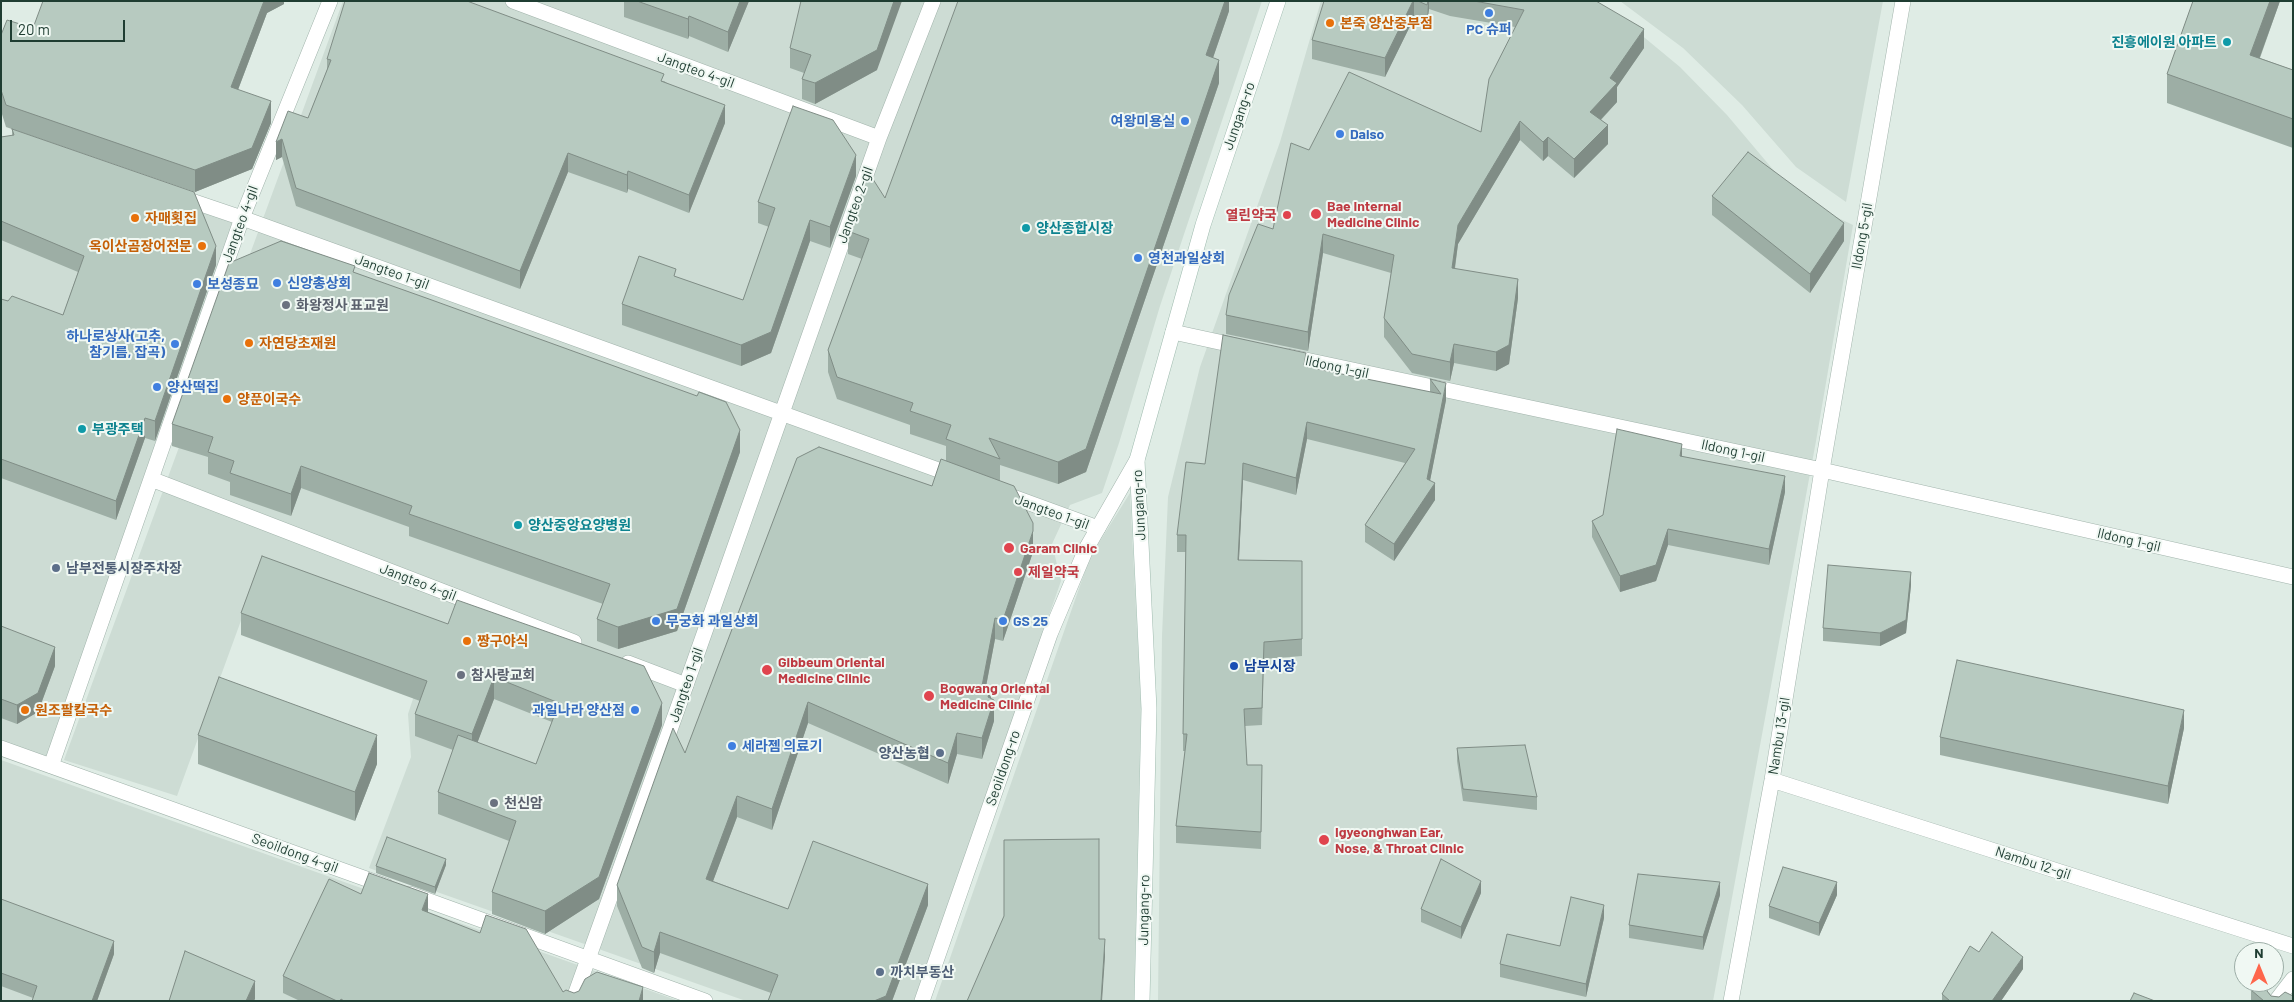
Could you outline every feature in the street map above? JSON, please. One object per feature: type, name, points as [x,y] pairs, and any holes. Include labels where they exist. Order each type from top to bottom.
[{"type":"street","name":"Jangteo 4-gil","points":[[51,766],[242,218],[330,1]]},
{"type":"street","name":"Jangteo 4-gil","points":[[513,1],[879,138]]},
{"type":"street","name":"Jangteo 2-gil","points":[[782,412],[879,138],[934,1]]},
{"type":"street","name":"Jungang-ro","points":[[1142,1001],[1149,709],[1137,460],[1202,225],[1278,1]]},
{"type":"street","name":"Ildong 5-gil","points":[[1822,470],[1903,1]]},
{"type":"street","name":"Jangteo 1-gil","points":[[168,192],[968,480]]},
{"type":"street","name":"Ildong 1-gil","points":[[1173,332],[1822,470],[2293,577]]},
{"type":"street","name":"Jangteo 1-gil","points":[[589,959],[782,412]]},
{"type":"street","name":"Seoildong-ro","points":[[922,1001],[1050,634],[1086,549],[1137,460]]},
{"type":"street","name":"Nambu 13-gil","points":[[1731,1001],[1772,780],[1822,470]]},
{"type":"street","name":"Jangteo 4-gil","points":[[150,479],[584,646]]},
{"type":"street","name":"Jangteo 1-gil","points":[[986,487],[1098,528]]},
{"type":"street","points":[[612,657],[686,685]]},
{"type":"street","name":"Seoildong 4-gil","points":[[1,748],[705,1001]]},
{"type":"street","name":"Nambu 12-gil","points":[[1772,780],[2293,946]]},
{"type":"street","points":[[573,1001],[589,959]]},
{"type":"street","points":[[2276,1001],[2293,979]]},
{"type":"shaded area","points":[[343,1],[1262,1],[1160,306],[1102,493],[1070,505],[1052,544],[1061,581],[914,1001],[746,1001],[369,868],[411,757],[408,714],[436,629],[262,563],[177,796],[64,760]]},
{"type":"shaded area","points":[[1321,1],[1583,1],[1622,19],[1680,67],[1727,115],[1781,179],[1832,215],[1853,225],[1816,441],[1713,1001],[1158,1001],[1162,636],[1168,497],[1200,367],[1280,142]]},
{"type":"shaded area","points":[[1620,1],[1883,1],[1846,202],[1796,167],[1742,105],[1683,48]]},
{"type":"shaded area","points":[[1,137],[235,223],[49,760],[1,743]]},
{"type":"shaded area","points":[[1130,493],[1141,707],[1134,1001],[935,1001],[1090,557]]},
{"type":"shaded area","points":[[1,760],[679,1001],[1,1001]]},
{"type":"building","points":[[43,1],[264,1],[231,87],[271,101],[252,148],[195,170],[6,105],[1,90],[1,35],[7,20],[33,28]]},
{"type":"building","points":[[345,1],[467,1],[664,74],[661,81],[725,105],[689,195],[628,171],[627,175],[568,153],[520,271],[296,188],[282,139],[276,142],[288,111],[308,118],[331,60],[327,59]]},
{"type":"building","points":[[637,1],[740,1],[728,32],[689,16],[688,19]]},
{"type":"building","points":[[801,1],[894,1],[877,50],[815,83],[802,79],[811,55],[790,48]]},
{"type":"building","name":"양산종합시장","points":[[958,1],[1225,1],[1206,55],[1219,60],[1086,449],[1058,462],[989,438],[1000,459],[946,439],[951,425],[910,411],[913,403],[837,377],[828,350],[869,239],[848,231],[869,173],[885,198]]},
{"type":"building","points":[[1324,1],[1413,1],[1385,58],[1312,40]]},
{"type":"building","points":[[1418,1],[1428,1],[1427,5]]},
{"type":"building","points":[[1474,1],[1596,1],[1644,29],[1610,78],[1617,83],[1590,112],[1608,125],[1574,159],[1548,137],[1543,142],[1520,121],[1458,225],[1452,268],[1518,279],[1509,345],[1496,352],[1454,344],[1450,362],[1412,354],[1384,318],[1394,255],[1323,234],[1308,332],[1226,315],[1229,295],[1258,224],[1273,229],[1291,143],[1309,150],[1349,72],[1481,132],[1489,79],[1524,10]]},
{"type":"building","name":"진흥에이원 아파트","points":[[2193,1],[2270,1],[2250,55],[2293,70],[2293,119],[2167,74]]},
{"type":"building","points":[[793,106],[833,120],[856,155],[830,227],[810,220],[771,332],[741,345],[622,304],[639,256],[676,269],[674,276],[743,300],[775,208],[758,202]]},
{"type":"building","points":[[12,129],[194,192],[216,246],[155,421],[145,418],[116,501],[1,459],[1,299],[8,301],[12,296],[63,315],[84,256],[1,221],[1,137],[14,135]]},
{"type":"building","points":[[1748,152],[1844,223],[1810,274],[1712,196]]},
{"type":"building","points":[[281,241],[355,266],[353,272],[697,396],[699,392],[726,402],[740,430],[677,609],[618,627],[597,619],[610,584],[409,514],[412,506],[301,466],[291,494],[230,473],[234,461],[208,452],[213,437],[172,424],[229,263]]},
{"type":"building","points":[[1223,335],[1306,353],[1304,365],[1317,367],[1317,369],[1441,394],[1430,379],[1446,383],[1427,479],[1435,483],[1394,544],[1365,525],[1415,449],[1307,422],[1296,478],[1243,463],[1238,560],[1302,561],[1302,639],[1264,642],[1262,708],[1244,709],[1247,765],[1262,765],[1261,832],[1176,826],[1187,734],[1183,734],[1186,535],[1177,535],[1186,462],[1205,464]]},
{"type":"building","points":[[1617,429],[1682,444],[1680,456],[1785,476],[1769,549],[1668,529],[1656,565],[1620,576],[1592,521],[1603,515]]},
{"type":"building","points":[[819,447],[932,486],[941,459],[1014,486],[1033,523],[1033,531],[1003,620],[995,618],[982,686],[991,688],[988,697],[994,700],[982,738],[957,733],[948,763],[808,702],[772,809],[737,796],[706,879],[788,909],[813,841],[928,884],[886,996],[874,1001],[768,1001],[778,975],[660,932],[654,952],[642,947],[617,885],[673,728],[685,753],[797,458]]},
{"type":"building","points":[[262,556],[448,624],[457,600],[644,666],[662,703],[599,877],[545,911],[492,892],[516,821],[438,792],[458,735],[536,764],[559,703],[494,677],[472,734],[415,714],[427,681],[241,613]]},
{"type":"building","points":[[1828,565],[1911,572],[1906,620],[1880,633],[1823,628]]},
{"type":"building","points":[[1,626],[55,647],[38,693],[17,705],[1,699]]},
{"type":"building","points":[[1957,660],[2184,710],[2168,786],[1940,737]]},
{"type":"building","points":[[219,677],[377,735],[355,792],[198,735]]},
{"type":"building","points":[[1525,745],[1537,797],[1463,789],[1457,748]]},
{"type":"building","points":[[387,837],[446,859],[435,887],[376,866]]},
{"type":"building","points":[[1099,839],[1099,939],[1105,939],[1101,1001],[967,1001],[1004,916],[1004,840]]},
{"type":"building","points":[[1441,859],[1481,881],[1461,927],[1421,909]]},
{"type":"building","points":[[1783,867],[1837,882],[1819,923],[1769,906]]},
{"type":"building","points":[[369,873],[428,894],[422,910],[480,933],[486,915],[526,929],[563,992],[566,990],[574,993],[579,991],[585,979],[597,972],[643,987],[639,1001],[344,1001],[341,999],[337,1001],[283,976],[329,879],[361,894]]},
{"type":"building","points":[[1638,874],[1720,882],[1703,937],[1629,925]]},
{"type":"building","points":[[1571,897],[1604,905],[1586,984],[1500,964],[1507,934],[1560,946]]},
{"type":"building","points":[[1,899],[114,941],[92,1001],[32,1001],[37,986],[1,973]]},
{"type":"building","points":[[1992,932],[2023,957],[1992,1001],[1950,1001],[1942,994],[1970,946],[1979,952]]},
{"type":"building","points":[[185,951],[255,981],[246,1001],[169,1001]]},
{"type":"building","points":[[2253,992],[2268,992],[2271,996],[2279,997],[2285,992],[2293,996],[2293,1001],[2264,1001]]},
{"type":"building","points":[[2134,993],[2155,1001],[2130,1001]]},
{"type":"place","name":"PC 슈퍼","points":[[1489,13]]},
{"type":"place","name":"본죽 양산중부점","points":[[1330,23]]},
{"type":"place","name":"진흥에이원 아파트","points":[[2227,42]]},
{"type":"place","name":"여왕미용실","points":[[1185,121]]},
{"type":"place","name":"Daiso","points":[[1340,134]]},
{"type":"place","name":"Bae Internal Medicine Clinic","points":[[1316,214]]},
{"type":"place","name":"열린약국","points":[[1287,215]]},
{"type":"place","name":"자매횟집","points":[[135,218]]},
{"type":"place","name":"양산종합시장","points":[[1026,228]]},
{"type":"place","name":"옥이산곰장어전문","points":[[202,246]]},
{"type":"place","name":"영천과일상회","points":[[1138,258]]},
{"type":"place","name":"신앙총상회","points":[[277,283]]},
{"type":"place","name":"보성종묘","points":[[197,284]]},
{"type":"place","name":"화왕정사 표교원","points":[[286,305]]},
{"type":"place","name":"자연당초재원","points":[[249,343]]},
{"type":"place","name":"하나로상사(고추, 참기름, 잡곡)","points":[[175,344]]},
{"type":"place","name":"양산떡집","points":[[157,387]]},
{"type":"place","name":"양푼이국수","points":[[227,399]]},
{"type":"place","name":"부광주택","points":[[82,429]]},
{"type":"place","name":"양산중앙요양병원","points":[[518,525]]},
{"type":"place","name":"Garam Clinic","points":[[1009,548]]},
{"type":"place","name":"남부전통시장주차장","points":[[56,568]]},
{"type":"place","name":"제일약국","points":[[1018,572]]},
{"type":"place","name":"무궁화 과일상회","points":[[656,621]]},
{"type":"place","name":"GS 25","points":[[1003,621]]},
{"type":"place","name":"짱구야식","points":[[467,641]]},
{"type":"place","name":"남부시장","points":[[1234,666]]},
{"type":"place","name":"Gibbeum Oriental Medicine Clinic","points":[[767,670]]},
{"type":"place","name":"참사랑교회","points":[[461,675]]},
{"type":"place","name":"Bogwang Oriental Medicine Clinic","points":[[929,696]]},
{"type":"place","name":"원조팔칼국수","points":[[25,710]]},
{"type":"place","name":"과일나라 양산점","points":[[635,710]]},
{"type":"place","name":"세라젬 의료기","points":[[732,746]]},
{"type":"place","name":"양산농협","points":[[940,753]]},
{"type":"place","name":"천신암","points":[[494,803]]},
{"type":"place","name":"Igyeonghwan Ear, Nose, & Throat Clinic","points":[[1324,840]]},
{"type":"place","name":"까치부동산","points":[[880,972]]}]
